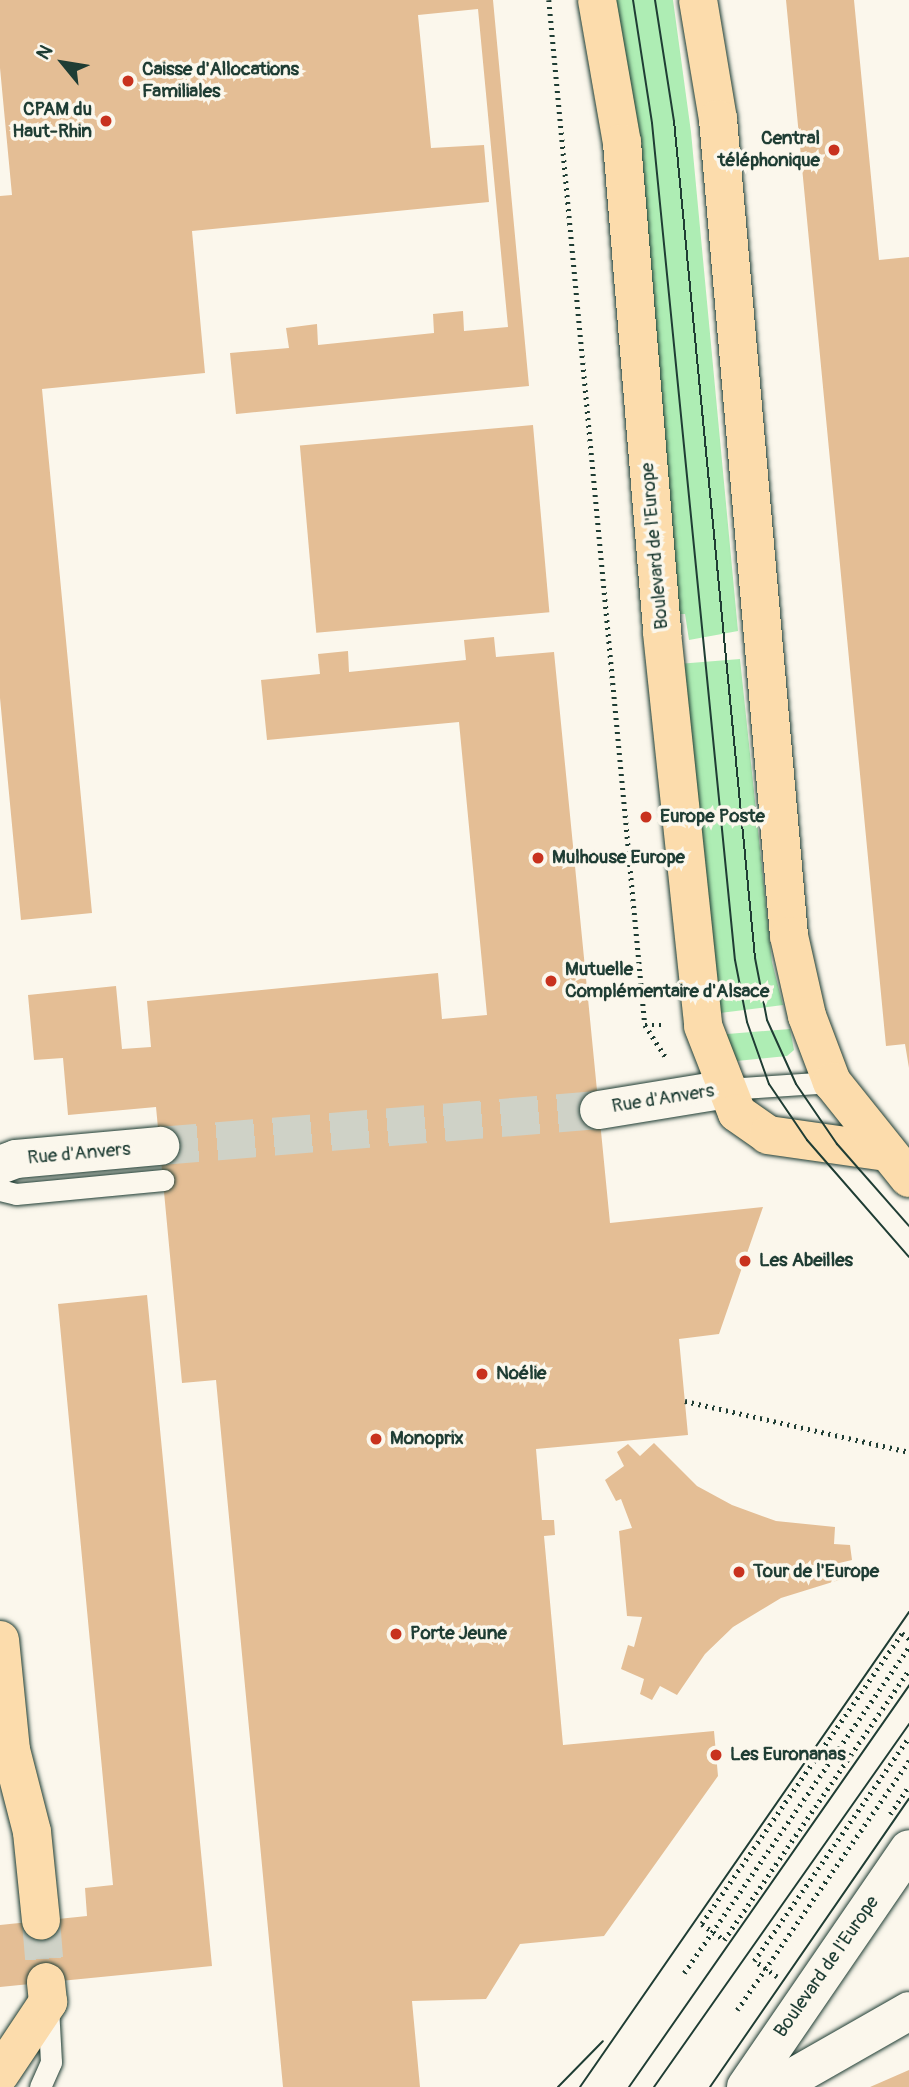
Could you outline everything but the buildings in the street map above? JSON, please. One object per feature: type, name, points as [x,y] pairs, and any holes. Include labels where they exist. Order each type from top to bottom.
[{"type":"main road","name":"Boulevard de l'Europe","points":[[597,0],[622,143],[662,633],[703,1026],[737,1113],[768,1135],[898,1165]]},
{"type":"main road","name":"Boulevard de l'Europe","points":[[698,0],[718,118],[789,936],[807,1016],[832,1082],[898,1165]]},
{"type":"main road","points":[[0,1640],[11,1750],[32,1832],[41,1921]]},
{"type":"main road","points":[[0,2074],[47,1992]]},
{"type":"street","name":"Rue d'Anvers","points":[[599,1110],[727,1089]]},
{"type":"street","name":"Rue d'Anvers","points":[[0,1165],[16,1159],[162,1163]]},
{"type":"street","name":"Boulevard de l'Europe","points":[[746,2087],[897,1834]]},
{"type":"street","points":[[776,2087],[909,2011]]},
{"type":"lane","points":[[727,1089],[832,1082]]},
{"type":"lane","points":[[0,1190],[16,1194],[162,1163]]},
{"type":"lane","points":[[40,2087],[51,2062],[47,1992]]},
{"type":"path","points":[[549,0],[645,1025],[703,1026]]},
{"type":"path","points":[[685,1401],[909,1452]]},
{"type":"path","points":[[909,1639],[902,1634],[702,1924],[724,1940],[909,1670]]},
{"type":"path","points":[[684,1973],[909,1647]]},
{"type":"path","points":[[785,1965],[777,1977],[754,1961],[909,1737]]},
{"type":"path","points":[[737,2010],[909,1761]]},
{"type":"path","points":[[897,1834],[909,1786]]},
{"type":"green space","points":[[608,0],[673,0],[691,132],[738,631],[689,640],[685,614],[674,614]]},
{"type":"green space","points":[[740,659],[772,962],[783,1005],[712,1014],[678,664]]},
{"type":"green space","points":[[790,1029],[794,1050],[787,1056],[717,1063],[715,1035]]},
{"type":"tunnel","points":[[160,1146],[599,1110]]},
{"type":"tunnel","points":[[41,1921],[46,1982]]},
{"type":"tram line","points":[[633,0],[652,123],[735,960],[747,1022],[769,1084],[807,1140],[909,1257]]},
{"type":"tram line","points":[[655,0],[674,121],[755,958],[767,1020],[796,1084],[837,1144],[909,1226]]},
{"type":"tram line","points":[[580,2087],[909,1612]]},
{"type":"tram line","points":[[629,2087],[909,1685]]},
{"type":"tram line","points":[[654,2087],[909,1724]]},
{"type":"tram line","points":[[710,2087],[909,1799]]},
{"type":"tram line","points":[[558,2087],[603,2041]]},
{"type":"place","name":"Caisse d'Allocations Familiales","points":[[128,81]]},
{"type":"place","name":"CPAM du Haut-Rhin","points":[[106,121]]},
{"type":"place","name":"Central téléphonique","points":[[834,150]]},
{"type":"place","name":"Europe Poste","points":[[646,817]]},
{"type":"place","name":"Mulhouse Europe","points":[[538,858]]},
{"type":"place","name":"Mutuelle Complémentaire d'Alsace","points":[[551,981]]},
{"type":"place","name":"Les Abeilles","points":[[745,1261]]},
{"type":"place","name":"Noélie","points":[[482,1374]]},
{"type":"place","name":"Monoprix","points":[[376,1439]]},
{"type":"place","name":"Tour de l'Europe","points":[[739,1572]]},
{"type":"place","name":"Porte Jeune","points":[[396,1634]]},
{"type":"place","name":"Les Euronanas","points":[[716,1755]]}]
